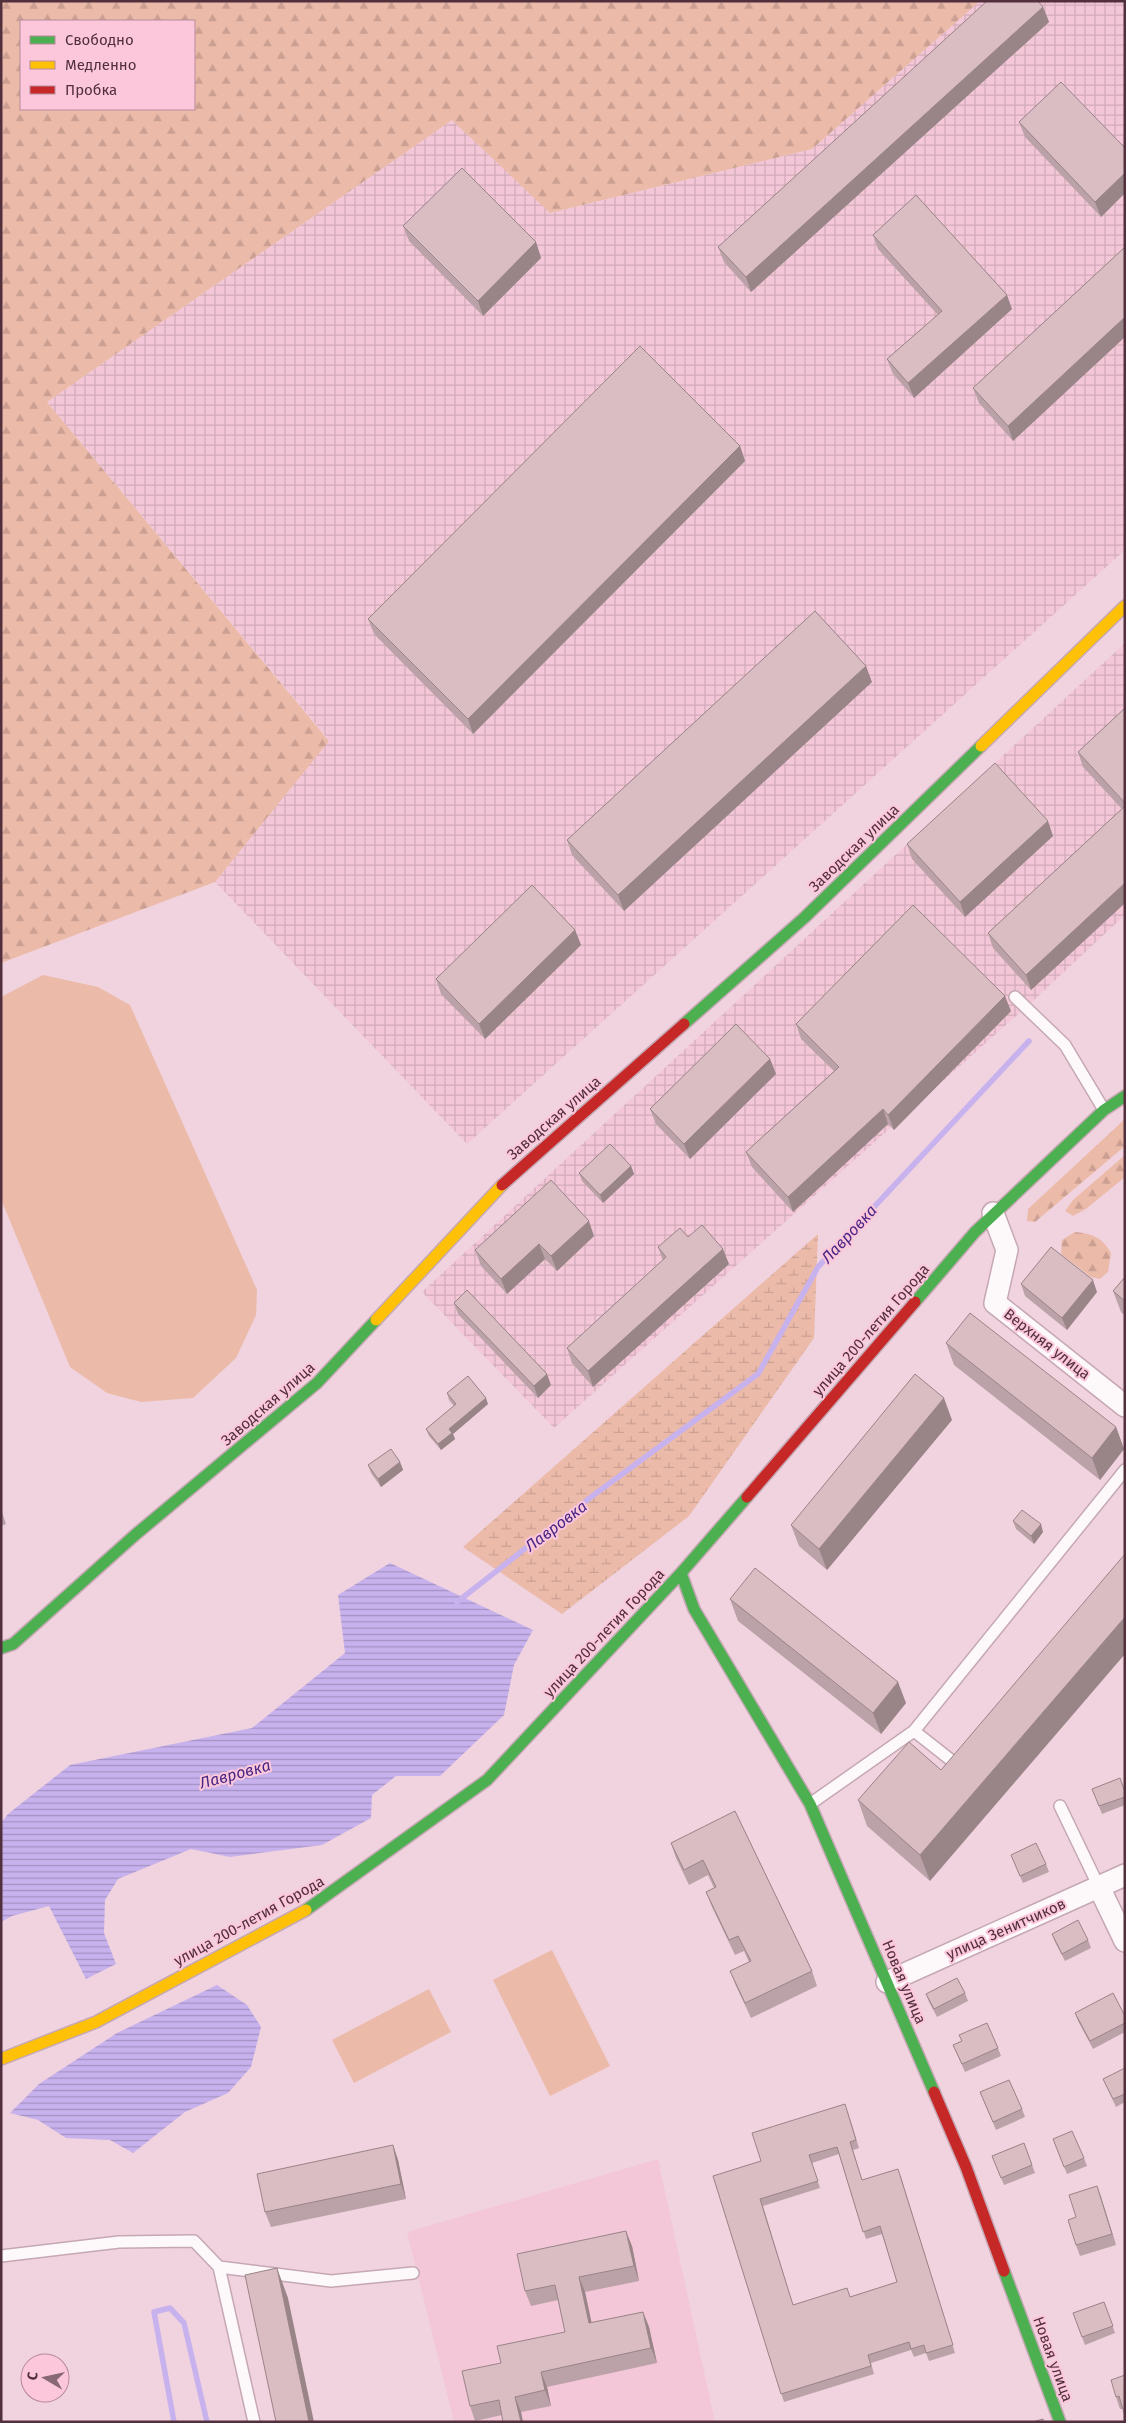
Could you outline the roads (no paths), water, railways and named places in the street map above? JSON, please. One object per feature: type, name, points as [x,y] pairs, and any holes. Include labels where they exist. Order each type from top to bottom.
[{"type":"street","name":"Заводская улица","points":[[1,1648],[12,1644],[135,1535],[317,1383],[507,1180],[804,918],[1125,606]]},
{"type":"street","name":"улица 200-летия Города","points":[[1,2059],[96,2022],[312,1906],[487,1780],[681,1573],[993,1213],[1104,1110],[1125,1096]]},
{"type":"street","name":"Верхняя улица","points":[[993,1213],[1007,1250],[996,1303],[1124,1402]]},
{"type":"street","name":"Новая улица","points":[[681,1573],[694,1609],[810,1804],[966,2167],[1059,2422]]},
{"type":"street","name":"улица Зенитчиков","points":[[887,1982],[1125,1876]]},
{"type":"street","points":[[1099,1887],[1125,1940]]},
{"type":"lane","points":[[1015,997],[1065,1045],[1104,1110]]},
{"type":"lane","points":[[810,1804],[914,1731],[1125,1470]]},
{"type":"lane","points":[[914,1731],[961,1768],[967,1760]]},
{"type":"lane","points":[[1060,1806],[1099,1887]]},
{"type":"lane","points":[[1,2256],[119,2242],[194,2241],[219,2267],[254,2422]]},
{"type":"lane","points":[[219,2267],[331,2281],[413,2273]]},
{"type":"water","points":[[390,1563],[533,1630],[514,1665],[504,1715],[440,1776],[396,1776],[372,1795],[371,1818],[322,1845],[230,1857],[191,1849],[118,1879],[105,1900],[104,1933],[116,1964],[86,1979],[49,1906],[12,1916],[1,1922],[1,1823],[8,1814],[70,1765],[252,1728],[345,1653],[338,1595]]},
{"type":"water","points":[[217,1985],[247,2005],[261,2027],[251,2067],[228,2093],[185,2112],[133,2153],[110,2140],[66,2138],[38,2120],[10,2113],[39,2084],[117,2033]]},
{"type":"waterway","name":"Лавровка","points":[[457,1602],[591,1497],[758,1374],[818,1267],[1029,1041]]},
{"type":"waterway","points":[[174,2422],[154,2312],[170,2308],[184,2323],[207,2422]]}]
